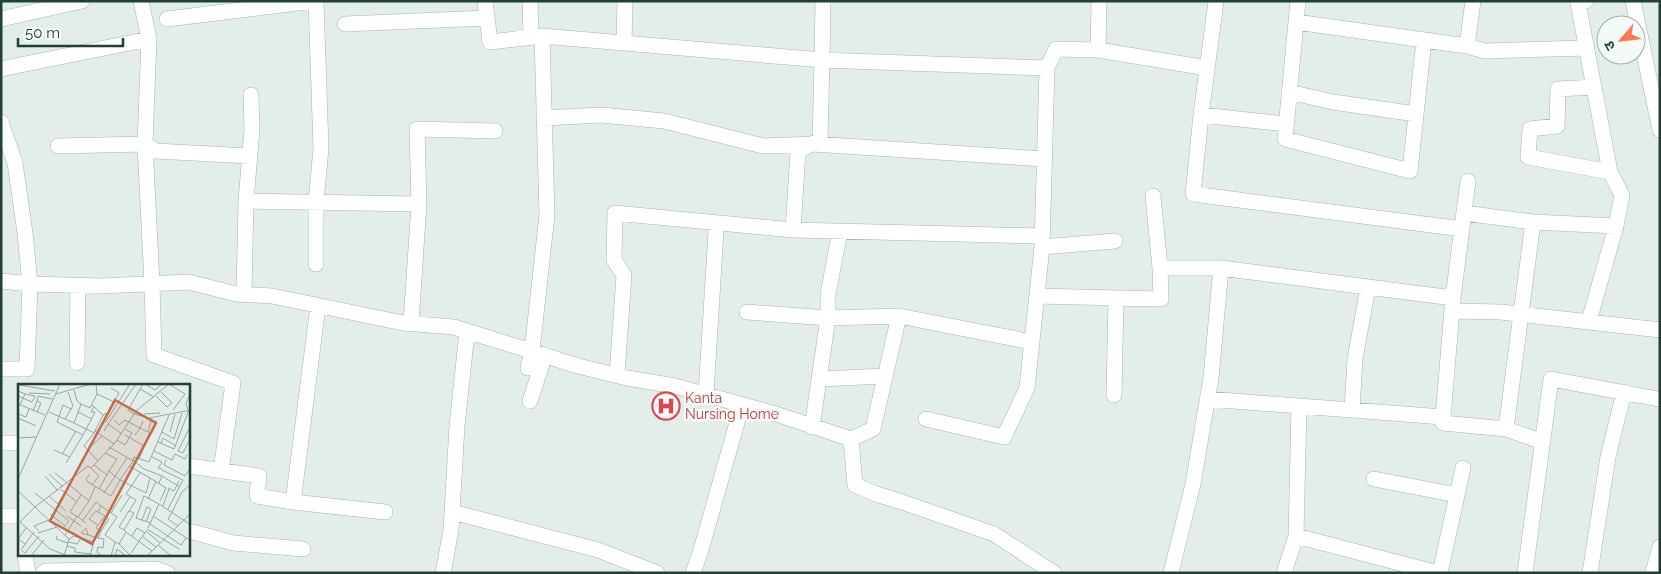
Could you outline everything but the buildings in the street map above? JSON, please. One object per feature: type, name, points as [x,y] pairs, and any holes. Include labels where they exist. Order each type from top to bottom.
[{"type":"street","points":[[1,19],[82,1]]},
{"type":"street","points":[[141,1],[149,39],[145,144],[154,355],[233,383],[220,471]]},
{"type":"street","points":[[167,18],[315,1],[321,148],[316,202],[316,264]]},
{"type":"street","points":[[485,1],[490,42],[536,37],[822,60],[1047,68]]},
{"type":"street","points":[[530,1],[536,37],[544,118],[547,215],[539,353],[530,401]]},
{"type":"street","points":[[624,43],[625,1]]},
{"type":"street","points":[[793,230],[798,151],[820,140],[823,1]]},
{"type":"street","points":[[1098,50],[1100,1]]},
{"type":"street","points":[[1216,1],[1201,114],[1193,194],[1462,228]]},
{"type":"street","points":[[1298,1],[1285,139],[1410,171],[1424,40]]},
{"type":"street","points":[[1467,46],[1474,1]]},
{"type":"street","points":[[1633,1],[1660,130]]},
{"type":"street","points":[[1581,2],[1587,48],[1610,172],[1622,195],[1616,226],[1588,321]]},
{"type":"street","points":[[346,24],[487,18]]},
{"type":"street","points":[[1296,22],[1467,46],[1485,51],[1587,48]]},
{"type":"street","points":[[1,69],[149,39]]},
{"type":"street","points":[[926,419],[1004,437],[1027,388],[1042,242],[1047,68],[1056,50],[1098,50],[1207,68]]},
{"type":"street","points":[[1594,87],[1558,89],[1557,126],[1530,129],[1528,157],[1610,172]]},
{"type":"street","points":[[1289,92],[1332,102],[1416,114]]},
{"type":"street","points":[[244,294],[246,201],[252,129],[251,95]]},
{"type":"street","points":[[1201,114],[1286,124]]},
{"type":"street","points":[[544,118],[601,115],[664,121],[763,146],[813,144],[1044,159]]},
{"type":"street","points":[[1,122],[15,163],[30,284],[27,369],[1,369]]},
{"type":"street","points":[[411,323],[419,204],[417,129],[495,131]]},
{"type":"street","points":[[58,146],[145,144],[155,151],[249,156]]},
{"type":"street","points":[[1207,399],[1443,417],[1452,304],[1468,180]]},
{"type":"street","points":[[1037,296],[1161,300],[1153,196]]},
{"type":"street","points":[[246,201],[419,204]]},
{"type":"street","points":[[617,376],[624,275],[614,260],[615,213],[793,230],[1042,242],[1115,241]]},
{"type":"street","points":[[1464,213],[1533,222],[1616,226]]},
{"type":"street","points":[[1506,429],[1533,222]]},
{"type":"street","points":[[706,395],[716,231]]},
{"type":"street","points":[[812,426],[828,318],[828,294],[840,231]]},
{"type":"street","points":[[1160,268],[1222,268],[1368,287],[1452,304],[1522,314],[1660,330]]},
{"type":"street","points":[[1172,573],[1193,484],[1211,378],[1222,268]]},
{"type":"street","points":[[1,281],[78,286],[189,282],[244,294],[272,296],[411,323],[454,327],[617,376],[675,386],[779,414],[851,439],[873,429],[899,316]]},
{"type":"street","points":[[77,363],[78,286]]},
{"type":"street","points":[[1352,410],[1355,359],[1368,287]]},
{"type":"street","points":[[1114,395],[1116,298]]},
{"type":"street","points":[[293,502],[318,306]]},
{"type":"street","points":[[747,312],[828,318],[899,316],[1032,342]]},
{"type":"street","points":[[443,573],[451,530],[457,426],[467,332]]},
{"type":"street","points":[[528,368],[539,353]]},
{"type":"street","points":[[820,379],[885,376]]},
{"type":"street","points":[[1525,573],[1551,379],[1659,396]]},
{"type":"street","points":[[1590,573],[1608,458],[1624,392]]},
{"type":"street","points":[[693,573],[742,405]]},
{"type":"street","points":[[1284,573],[1296,536],[1299,407]]},
{"type":"street","points":[[1443,423],[1506,429],[1543,442]]},
{"type":"street","points":[[851,439],[855,485],[876,494],[994,534],[1054,573]]},
{"type":"street","points":[[1,443],[18,443]]},
{"type":"street","points":[[190,466],[259,476],[258,496],[293,502],[384,512]]},
{"type":"street","points":[[1296,536],[1439,573],[1463,468]]},
{"type":"street","points":[[1374,479],[1457,495]]},
{"type":"street","points":[[452,512],[598,550],[657,573]]},
{"type":"street","points":[[1,516],[18,516]]},
{"type":"street","points":[[190,531],[233,543],[303,550]]},
{"type":"street","points":[[1653,573],[1660,547]]},
{"type":"street","points":[[25,556],[28,573]]},
{"type":"street","points":[[43,573],[46,571],[156,570],[167,573]]},
{"type":"place","name":"Kanta Nursing Home","points":[[666,406]]}]
